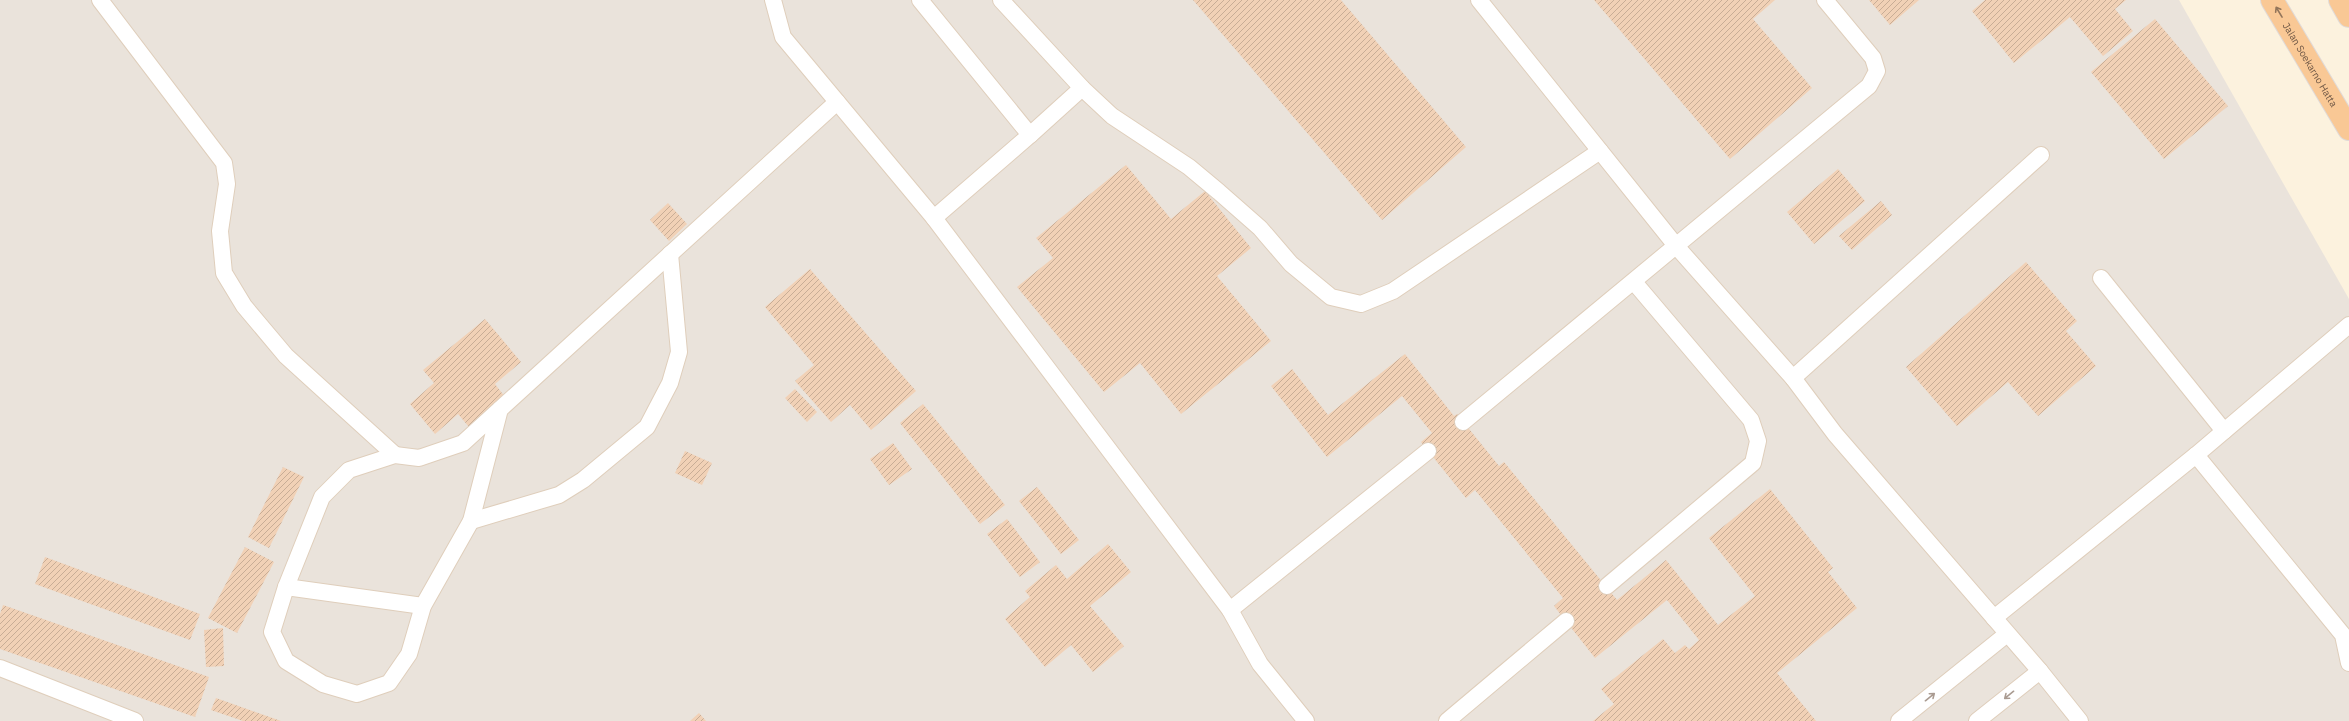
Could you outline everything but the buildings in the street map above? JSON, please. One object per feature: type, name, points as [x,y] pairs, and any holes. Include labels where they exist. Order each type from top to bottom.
[{"type":"highway","name":"Jalan Soekarno Hatta","points":[[2272,0],[2349,129]]},
{"type":"highway","points":[[2340,0],[2349,16]]},
{"type":"lane","points":[[100,0],[224,163],[227,184],[220,231],[224,272],[244,306],[286,356],[395,456]]},
{"type":"lane","points":[[773,0],[782,37],[934,218],[1230,610],[1260,664],[1306,721]]},
{"type":"lane","points":[[920,0],[1030,135]]},
{"type":"lane","points":[[1002,0],[1082,88],[1112,116],[1189,167],[1260,228],[1291,264],[1331,297],[1361,304],[1393,291],[1600,150]]},
{"type":"lane","points":[[1479,0],[1677,247],[1793,378],[1835,434],[2040,671],[2080,721]]},
{"type":"lane","points":[[1463,422],[1677,247],[1868,86],[1877,70],[1873,58],[1825,0]]},
{"type":"lane","points":[[934,218],[1082,88]]},
{"type":"lane","points":[[500,409],[471,521],[423,606],[409,654],[389,684],[357,694],[323,684],[286,661],[272,632],[286,587],[322,497],[349,470],[395,456],[419,458],[463,443],[500,409],[837,102]]},
{"type":"lane","points":[[1793,378],[2041,155]]},
{"type":"lane","points":[[471,521],[559,494],[583,480],[646,427],[670,383],[679,352],[670,254]]},
{"type":"lane","points":[[2101,278],[2224,431]]},
{"type":"lane","points":[[1607,586],[1753,463],[1758,441],[1751,420],[1634,282]]},
{"type":"lane","points":[[1994,618],[2196,455],[2349,325]]},
{"type":"lane","points":[[1230,610],[1428,451]]},
{"type":"lane","points":[[2196,455],[2346,636],[2349,663]]},
{"type":"lane","points":[[286,587],[423,606]]},
{"type":"lane","points":[[1447,721],[1566,621]]},
{"type":"lane","points":[[1900,721],[2007,634]]},
{"type":"lane","points":[[0,668],[135,721]]},
{"type":"lane","points":[[1977,721],[2040,671]]},
{"type":"shaded area","points":[[0,0],[2179,0],[2349,299],[2349,721],[0,721]]}]
